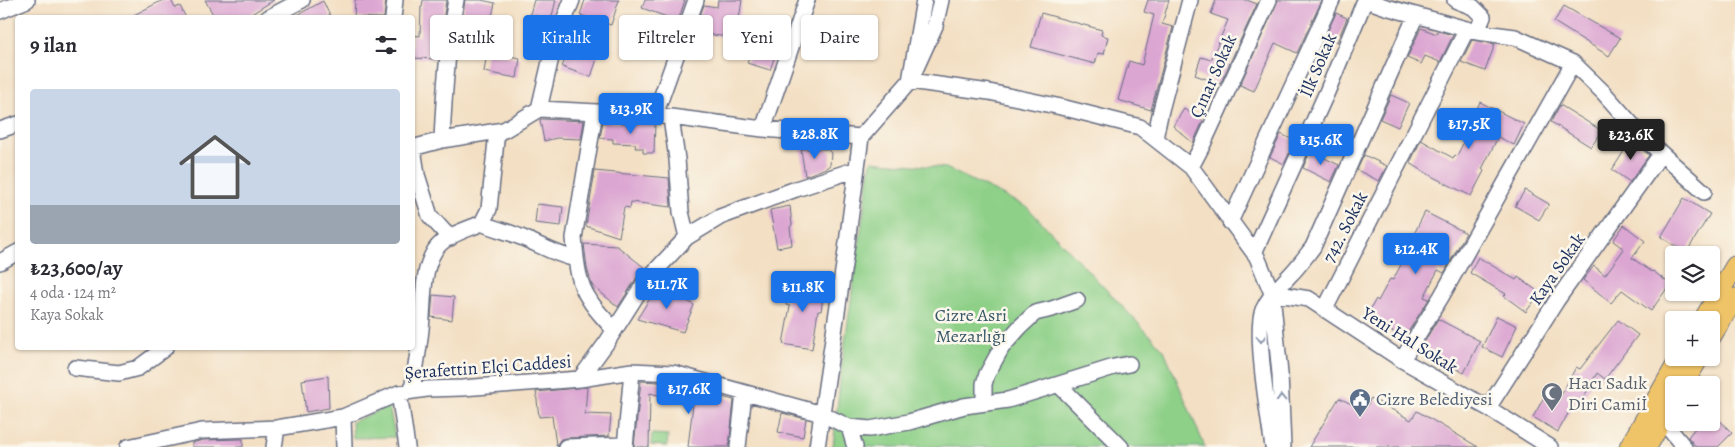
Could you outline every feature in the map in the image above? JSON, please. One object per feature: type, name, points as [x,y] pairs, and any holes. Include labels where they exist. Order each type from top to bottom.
[{"type":"main road","points":[[1708,311],[1735,266]]},
{"type":"main road","points":[[1720,322],[1735,298]]},
{"type":"main road","points":[[1629,447],[1675,366]]},
{"type":"main road","points":[[1647,447],[1665,415]]},
{"type":"street","points":[[0,12],[27,0]]},
{"type":"street","points":[[274,15],[302,0]]},
{"type":"street","points":[[393,15],[395,0]]},
{"type":"street","points":[[442,140],[452,22],[456,0]]},
{"type":"street","points":[[539,109],[553,49],[572,0]]},
{"type":"street","points":[[655,115],[696,0]]},
{"type":"street","points":[[764,130],[807,0]]},
{"type":"street","points":[[910,81],[924,0]]},
{"type":"street","points":[[817,447],[861,137],[910,81],[935,26],[940,0]]},
{"type":"street","points":[[1155,138],[1190,0]]},
{"type":"street","name":"Çınar Sokak","points":[[1190,167],[1203,144],[1269,0]]},
{"type":"street","points":[[1230,222],[1332,0]]},
{"type":"street","points":[[1365,0],[1472,30],[1515,37],[1573,63],[1603,92],[1642,136],[1704,192]]},
{"type":"street","name":"İlk Sokak","points":[[1254,253],[1327,92],[1365,0]]},
{"type":"street","points":[[1455,0],[1473,7],[1482,17],[1472,30]]},
{"type":"street","points":[[1273,447],[1261,348],[1261,318],[1263,311],[1272,293],[1292,273],[1313,247],[1416,15]]},
{"type":"street","name":"742. Sokak","points":[[1325,308],[1472,30]]},
{"type":"street","points":[[1402,360],[1573,63]]},
{"type":"street","points":[[910,81],[989,92],[1140,126],[1190,167],[1254,253],[1272,293],[1280,374],[1283,447]]},
{"type":"street","points":[[415,147],[442,140],[504,130],[539,109],[655,115],[764,130],[861,137]]},
{"type":"street","points":[[595,112],[574,238],[576,259],[582,285],[589,300],[614,330]]},
{"type":"street","points":[[671,118],[677,159],[681,212],[687,237]]},
{"type":"street","points":[[0,130],[15,125]]},
{"type":"street","points":[[482,224],[489,209],[497,131]]},
{"type":"street","name":"Kaya Sokak","points":[[1488,408],[1557,300],[1661,154]]},
{"type":"street","points":[[415,162],[417,175],[430,216],[450,238]]},
{"type":"street","points":[[580,379],[645,282],[687,237],[720,218],[796,189],[857,169]]},
{"type":"street","points":[[407,447],[405,392],[421,331],[427,267],[436,248],[460,230],[482,224],[494,230],[517,235],[559,255],[576,259]]},
{"type":"street","points":[[0,262],[15,254]]},
{"type":"street","name":"Yeni Hal Sokak","points":[[1272,293],[1309,299],[1402,360],[1488,408],[1550,447]]},
{"type":"street","points":[[984,403],[984,384],[987,374],[1002,347],[1020,327],[1034,313],[1052,310],[1078,300]]},
{"type":"street","points":[[75,368],[119,374],[138,368],[162,350]]},
{"type":"street","points":[[855,447],[849,427],[870,429],[909,422],[964,406],[1008,400],[1129,364]]},
{"type":"street","points":[[566,447],[625,446],[632,371]]},
{"type":"street","name":"Şerafettin Elçi Caddesi","points":[[128,447],[202,431],[277,428],[344,417],[405,392],[580,379],[632,371],[673,373],[822,414],[849,427]]},
{"type":"street","points":[[1059,385],[1121,447]]},
{"type":"street","points":[[738,447],[744,392]]},
{"type":"street","points":[[344,417],[344,447]]},
{"type":"street","points":[[1662,420],[1684,447]]},
{"type":"street","points":[[274,447],[277,428]]},
{"type":"green space","name":"Cizre Asri Mezarlığı","points":[[871,161],[946,168],[1027,207],[1164,350],[1205,447],[833,447],[842,363]]},
{"type":"green space","points":[[389,406],[395,437],[353,438],[352,422]]},
{"type":"green space","points":[[652,434],[668,435],[667,446],[651,445]]},
{"type":"building","points":[[163,0],[171,0],[175,8],[180,6],[184,15],[134,15]]},
{"type":"building","points":[[205,0],[274,0],[250,15],[213,15]]},
{"type":"building","points":[[355,0],[386,0],[384,15],[354,15]]},
{"type":"building","points":[[423,0],[446,0],[444,15],[430,15],[430,59],[415,58],[415,35],[420,36]]},
{"type":"building","points":[[465,0],[481,0],[495,3],[492,15],[463,15]]},
{"type":"building","points":[[534,0],[556,0],[552,15],[530,14]]},
{"type":"building","points":[[585,0],[619,0],[611,25],[609,24],[609,15],[580,15]]},
{"type":"building","points":[[645,0],[685,0],[680,15],[661,15],[642,8]]},
{"type":"building","points":[[718,0],[742,0],[740,15],[723,15],[723,36],[713,35],[713,15],[700,15],[704,5],[717,7]]},
{"type":"building","points":[[1148,0],[1169,0],[1162,24],[1173,27],[1151,110],[1118,100],[1129,61],[1142,65],[1154,15],[1144,12]]},
{"type":"building","points":[[1216,0],[1247,0],[1257,4],[1220,84],[1195,75],[1201,57],[1211,60],[1228,20],[1211,14]]},
{"type":"building","points":[[1278,0],[1322,0],[1297,53],[1275,43],[1254,91],[1240,85]]},
{"type":"building","points":[[323,1],[330,15],[297,15]]},
{"type":"building","points":[[1564,6],[1620,38],[1609,56],[1554,22]]},
{"type":"building","points":[[1041,13],[1102,30],[1101,35],[1108,37],[1104,54],[1098,53],[1095,64],[1031,47]]},
{"type":"building","points":[[1336,13],[1347,18],[1337,42],[1325,37]]},
{"type":"building","points":[[1421,28],[1437,34],[1438,31],[1453,35],[1440,62],[1425,56],[1421,64],[1407,58]]},
{"type":"building","points":[[1472,40],[1495,44],[1485,71],[1461,62]]},
{"type":"building","points":[[513,57],[520,58],[517,78],[484,72],[486,60],[513,60]]},
{"type":"building","points":[[565,60],[597,60],[591,77],[562,67]]},
{"type":"building","points":[[748,60],[773,60],[770,70],[747,63]]},
{"type":"building","points":[[1391,95],[1409,103],[1398,127],[1380,119]]},
{"type":"building","points":[[1480,102],[1524,124],[1514,145],[1498,137],[1471,196],[1410,163],[1421,140],[1453,158],[1455,155],[1457,156]]},
{"type":"building","points":[[1560,105],[1602,131],[1591,147],[1551,122]]},
{"type":"building","points":[[1184,109],[1203,121],[1193,143],[1173,126]]},
{"type":"building","points":[[541,119],[584,121],[581,139],[557,138],[544,141]]},
{"type":"building","points":[[603,122],[655,124],[654,153],[643,153],[643,148],[635,148],[636,144],[613,143],[613,139],[600,138]]},
{"type":"building","points":[[1281,134],[1295,141],[1284,164],[1270,157]]},
{"type":"building","points":[[1631,140],[1649,155],[1630,182],[1612,170]]},
{"type":"building","points":[[801,149],[827,149],[831,153],[830,165],[805,176]]},
{"type":"building","points":[[1310,151],[1339,165],[1331,182],[1303,168]]},
{"type":"building","points":[[1364,155],[1387,166],[1379,181],[1357,170]]},
{"type":"building","points":[[595,171],[669,178],[671,207],[631,202],[630,208],[624,207],[619,237],[586,226]]},
{"type":"building","points":[[1525,190],[1549,204],[1539,220],[1515,206]]},
{"type":"building","points":[[1684,198],[1710,214],[1690,246],[1675,246],[1661,237]]},
{"type":"building","points":[[537,204],[563,207],[561,226],[535,223]]},
{"type":"building","points":[[790,206],[792,245],[777,248],[770,210]]},
{"type":"building","points":[[1425,212],[1466,233],[1444,273],[1438,270],[1424,297],[1429,299],[1404,338],[1366,317],[1376,299],[1378,301],[1390,279],[1393,280],[1416,236],[1414,234]]},
{"type":"building","points":[[1624,225],[1645,241],[1632,258],[1665,280],[1665,291],[1651,311],[1622,290],[1611,303],[1583,280],[1594,266],[1605,275],[1624,249],[1613,241]]},
{"type":"building","points":[[584,244],[617,246],[645,268],[618,307],[592,285],[587,268]]},
{"type":"building","points":[[1478,257],[1516,280],[1518,277],[1540,293],[1526,312],[1504,296],[1506,294],[1470,273]]},
{"type":"building","points":[[791,279],[825,285],[821,311],[818,311],[812,349],[783,344],[790,306],[786,305]]},
{"type":"building","points":[[659,284],[694,305],[683,332],[637,319]]},
{"type":"building","points":[[433,295],[454,297],[452,320],[431,317]]},
{"type":"building","points":[[1497,316],[1517,326],[1502,357],[1482,347]]},
{"type":"building","points":[[1438,319],[1480,341],[1464,373],[1425,351],[1422,346]]},
{"type":"building","points":[[1618,320],[1638,335],[1605,379],[1597,373],[1581,402],[1576,399],[1558,432],[1533,417],[1547,392],[1559,399],[1576,367],[1580,369]]},
{"type":"building","points":[[328,376],[329,408],[306,412],[302,380]]},
{"type":"building","points":[[641,381],[658,382],[734,400],[729,447],[688,447],[693,404],[650,393],[649,447],[634,447]]},
{"type":"building","points":[[587,387],[585,414],[611,415],[609,436],[566,438],[561,439],[556,445],[552,416],[539,417],[536,392]]},
{"type":"building","name":"Cizre Belediyesi","points":[[1339,398],[1364,410],[1371,398],[1411,420],[1417,411],[1478,447],[1309,447]]},
{"type":"building","points":[[782,413],[806,419],[803,437],[778,432]]},
{"type":"building","points":[[1720,420],[1732,433],[1718,447],[1696,447],[1688,437],[1693,431],[1720,431]]},
{"type":"building","points":[[243,439],[243,447],[192,447],[192,443],[203,440]]},
{"type":"place","name":"Hacı Sadık Diri Camiİ","points":[[1552,412]]},
{"type":"place","name":"Cizre Belediyesi","points":[[1360,418]]}]
